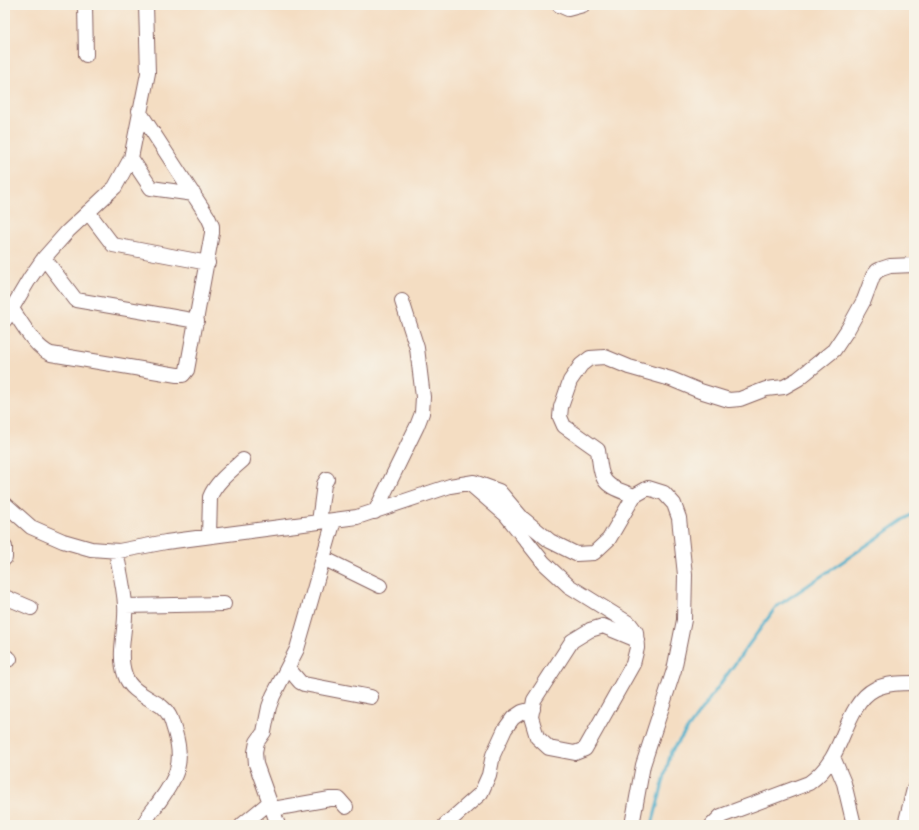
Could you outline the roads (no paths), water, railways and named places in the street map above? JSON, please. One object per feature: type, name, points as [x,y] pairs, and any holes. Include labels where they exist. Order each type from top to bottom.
[{"type":"street","points":[[85,5],[86,55]]},
{"type":"street","points":[[140,111],[194,194],[212,226],[208,263],[197,321],[187,370],[183,375],[51,354],[44,351],[7,315],[44,258],[68,231],[115,187],[131,158],[140,111],[148,73],[146,5]]},
{"type":"street","points":[[559,5],[568,9],[583,5]]},
{"type":"street","points":[[131,158],[151,188],[194,194]]},
{"type":"street","points":[[88,212],[113,245],[208,263]]},
{"type":"street","points":[[44,258],[76,300],[197,321]]},
{"type":"street","points":[[634,496],[607,484],[601,472],[598,450],[564,426],[560,417],[561,407],[570,381],[581,365],[590,358],[605,357],[629,367],[671,379],[700,391],[729,400],[740,399],[766,389],[784,387],[798,379],[834,350],[864,300],[873,276],[877,272],[890,266],[914,265]]},
{"type":"street","points":[[375,512],[418,426],[422,413],[423,397],[417,348],[402,301]]},
{"type":"street","points":[[209,536],[210,497],[212,492],[224,477],[243,460]]},
{"type":"street","points":[[319,522],[323,488],[327,479]]},
{"type":"street","points":[[5,504],[31,527],[63,541],[91,549],[116,550],[209,536],[357,517],[450,486],[474,482],[499,491],[522,518],[550,541],[576,554],[594,553],[609,539],[634,496],[648,488],[664,493],[674,504],[679,518],[685,576],[684,620],[674,670],[643,765],[632,825]]},
{"type":"street","points":[[468,483],[506,515],[544,562],[569,586],[630,624],[636,632],[637,640],[637,648],[633,664],[585,749],[575,753],[549,748],[537,737],[531,717],[534,700],[572,641],[590,630],[603,626],[637,640]]},
{"type":"street","points":[[278,825],[256,764],[255,752],[257,742],[264,732],[269,707],[273,696],[297,649],[334,520]]},
{"type":"street","points":[[5,547],[5,558]]},
{"type":"street","points":[[116,550],[125,606],[122,662],[124,674],[128,683],[168,712],[179,745],[180,756],[177,770],[171,785],[147,816],[144,825]]},
{"type":"street","points":[[323,558],[380,586]]},
{"type":"street","points":[[5,597],[31,608]]},
{"type":"street","points":[[125,606],[224,604]]},
{"type":"street","points":[[288,668],[300,682],[304,684],[371,697]]},
{"type":"street","points":[[712,825],[721,816],[809,783],[820,775],[832,758],[855,709],[863,698],[875,689],[897,683],[914,683]]},
{"type":"street","points":[[445,825],[481,793],[489,775],[492,755],[505,729],[513,718],[522,712],[533,709]]},
{"type":"street","points":[[832,758],[844,783],[854,825]]},
{"type":"street","points":[[905,825],[914,789]]},
{"type":"street","points":[[242,825],[272,805],[330,798],[339,799],[346,807]]},
{"type":"waterway","points":[[652,825],[671,752],[776,607],[914,513]]}]
